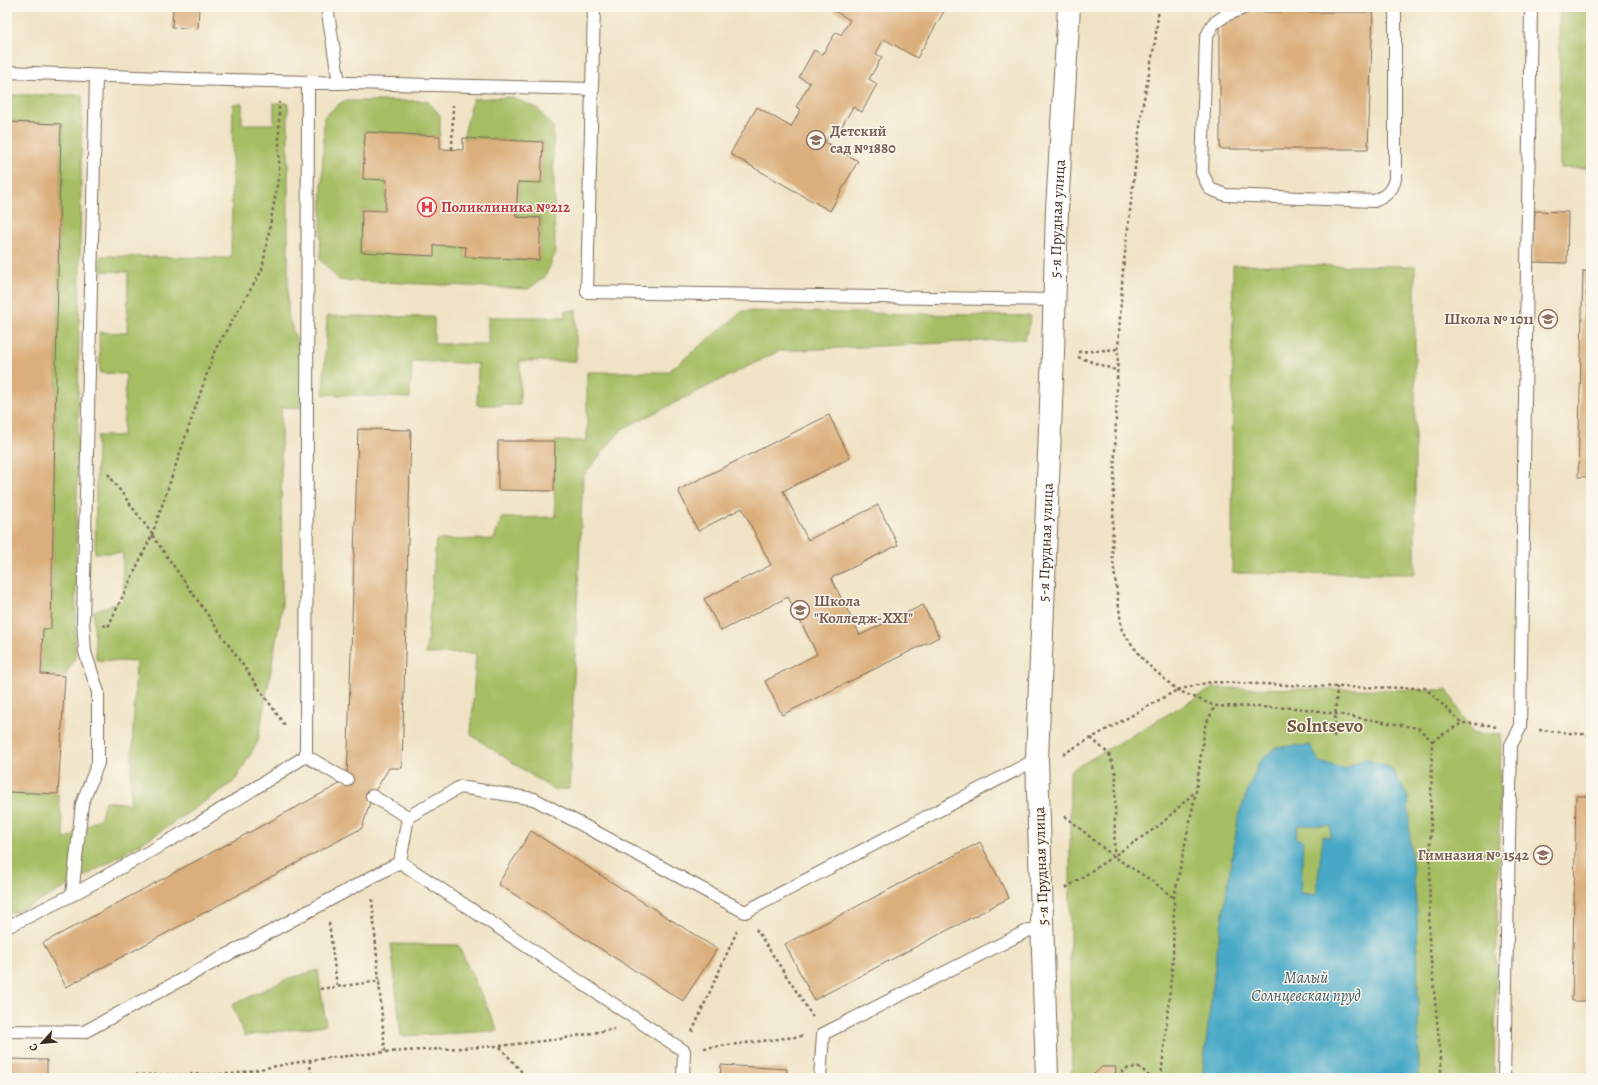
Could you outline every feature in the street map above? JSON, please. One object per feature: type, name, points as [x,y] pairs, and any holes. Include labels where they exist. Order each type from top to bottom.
[{"type":"street","name":"5-я Прудная улица","points":[[1047,1078],[1037,763],[1060,353],[1054,300],[1057,209],[1069,7]]},
{"type":"lane","points":[[308,83],[338,83],[327,7]]},
{"type":"lane","points":[[594,7],[587,292],[1054,300]]},
{"type":"lane","points":[[1246,7],[1226,15],[1214,24],[1206,38],[1202,173],[1210,189],[1226,195],[1374,201],[1385,196],[1393,188],[1395,179],[1395,7]]},
{"type":"lane","points":[[1504,1078],[1511,745],[1520,728],[1531,7]]},
{"type":"lane","points":[[7,72],[308,83],[593,89]]},
{"type":"lane","points":[[72,895],[82,804],[98,763],[98,692],[86,652],[83,620],[96,76]]},
{"type":"lane","points":[[306,756],[308,83]]},
{"type":"lane","points":[[306,756],[347,780]]},
{"type":"lane","points":[[7,927],[72,895],[190,829],[306,756]]},
{"type":"lane","points":[[400,862],[408,817],[460,787],[534,798],[745,912],[1037,763]]},
{"type":"lane","points":[[372,796],[408,817]]},
{"type":"lane","points":[[7,1031],[84,1032],[400,862]]},
{"type":"lane","points":[[400,862],[684,1051],[683,1078]]},
{"type":"lane","points":[[820,1078],[823,1034],[1029,930],[1042,933]]},
{"type":"path","points":[[1159,7],[1155,42],[1142,109],[1123,270],[1118,349],[1112,554],[1122,630],[1145,662],[1177,690],[1214,706],[1298,708],[1337,714],[1418,728],[1432,740]]},
{"type":"path","points":[[452,149],[454,86]]},
{"type":"path","points":[[83,620],[108,627],[152,535],[215,350],[262,270],[279,175],[279,99]]},
{"type":"path","points":[[1060,353],[1118,349]]},
{"type":"path","points":[[1060,353],[1118,371]]},
{"type":"path","points":[[87,445],[152,535],[306,756]]},
{"type":"path","points":[[1037,763],[1054,759],[1177,690],[1211,682],[1337,687],[1425,688],[1462,723]]},
{"type":"path","points":[[1334,737],[1337,714],[1337,687]]},
{"type":"path","points":[[1162,1078],[1173,959],[1174,898],[1196,791],[1205,726],[1214,706]]},
{"type":"path","points":[[1432,740],[1462,723],[1591,735]]},
{"type":"path","points":[[1091,738],[1109,754],[1116,774],[1114,857]]},
{"type":"path","points":[[1432,740],[1429,940],[1441,1060],[1441,1078]]},
{"type":"path","points":[[1062,890],[1160,826],[1196,791]]},
{"type":"path","points":[[1061,813],[1114,857],[1151,880],[1174,898]]},
{"type":"path","points":[[368,879],[373,900],[385,1052]]},
{"type":"path","points":[[321,905],[330,925],[337,986]]},
{"type":"path","points":[[684,1051],[823,1034],[745,912]]},
{"type":"path","points":[[684,1051],[745,912]]},
{"type":"path","points":[[320,989],[380,981]]},
{"type":"path","points":[[106,1078],[119,1075],[233,1074],[310,1060],[385,1052],[499,1046],[560,1039],[613,1030],[636,1019]]},
{"type":"path","points":[[499,1046],[527,1078]]},
{"type":"path","points":[[310,1060],[310,1078]]},
{"type":"path","points":[[1118,1078],[1122,1072],[1129,1067],[1142,1068],[1151,1078]]},
{"type":"path","points":[[119,1075],[123,1078]]},
{"type":"path","points":[[73,1077],[86,1078]]},
{"type":"green space","points":[[1559,7],[1591,7],[1591,168],[1560,168]]},
{"type":"green space","points":[[7,95],[82,95],[75,658],[65,676],[41,674],[43,629],[51,628],[61,124],[7,122]]},
{"type":"green space","points":[[511,97],[537,108],[553,127],[555,254],[545,277],[528,289],[339,280],[320,259],[324,117],[343,101],[427,101],[440,115],[440,136],[365,132],[363,179],[387,180],[385,211],[362,210],[361,252],[433,256],[434,245],[466,247],[465,257],[539,260],[541,218],[516,217],[518,182],[541,183],[543,142],[463,138],[473,99]]},
{"type":"green space","points":[[242,103],[242,124],[274,124],[274,103],[288,103],[288,316],[302,356],[301,408],[281,407],[282,608],[258,741],[235,781],[158,833],[74,883],[26,908],[7,914],[7,792],[58,794],[65,840],[101,817],[105,801],[130,804],[136,662],[96,660],[93,611],[123,601],[123,553],[95,553],[97,436],[123,436],[126,374],[100,373],[99,332],[127,333],[128,272],[101,271],[100,256],[231,258],[233,104]]},
{"type":"green space","points":[[1233,265],[1415,266],[1415,574],[1232,573]]},
{"type":"green space","points":[[576,310],[576,361],[520,361],[520,405],[477,405],[478,364],[412,361],[410,398],[323,394],[327,316],[434,317],[434,344],[488,344],[488,317],[565,317],[565,311]]},
{"type":"green space","points":[[743,311],[1031,316],[1025,339],[779,351],[622,429],[583,476],[569,789],[554,790],[471,735],[476,653],[426,654],[436,540],[494,539],[501,518],[556,517],[554,491],[555,441],[587,441],[587,372],[668,372]]},
{"type":"green space","points":[[1213,688],[1447,690],[1473,733],[1501,734],[1494,1078],[1072,1078],[1070,985],[1070,771]]},
{"type":"green space","points":[[391,944],[458,945],[498,1031],[401,1036]]},
{"type":"green space","points":[[318,970],[326,1025],[245,1036],[232,1005],[287,979]]},
{"type":"water","name":"Малый Солнцевскаи пруд","points":[[1310,745],[1319,762],[1346,769],[1363,758],[1391,768],[1408,797],[1410,840],[1417,912],[1419,1078],[1202,1078],[1216,957],[1239,814],[1259,762],[1276,747]],"holes":[[[1298,825],[1331,826],[1330,837],[1323,836],[1316,895],[1301,893],[1303,840],[1296,838]]]},
{"type":"building","points":[[173,7],[199,7],[198,29],[172,27]]},
{"type":"building","points":[[828,7],[946,8],[917,58],[884,39],[876,54],[882,57],[869,79],[877,84],[862,112],[853,107],[839,131],[834,127],[825,142],[858,161],[830,211],[730,154],[757,107],[791,127],[801,109],[796,107],[810,83],[799,77],[814,50],[822,55],[836,32],[841,35],[850,20]]},
{"type":"building","points":[[1245,12],[1373,12],[1368,149],[1220,149],[1220,24]]},
{"type":"building","points":[[7,122],[61,124],[51,629],[43,629],[41,674],[65,676],[58,794],[7,792]]},
{"type":"building","points":[[365,132],[440,136],[440,149],[463,150],[463,138],[543,142],[541,183],[518,182],[516,217],[541,218],[539,260],[465,257],[466,247],[434,245],[434,256],[361,252],[362,210],[385,211],[387,180],[363,179]]},
{"type":"building","points":[[1535,211],[1568,212],[1567,263],[1533,262]]},
{"type":"building","points":[[1583,271],[1591,272],[1591,477],[1578,477]]},
{"type":"building","points":[[829,415],[850,458],[783,491],[808,540],[878,505],[898,545],[831,578],[860,635],[923,605],[939,637],[782,715],[765,681],[817,654],[788,597],[721,631],[704,599],[771,565],[742,508],[698,531],[678,490]]},
{"type":"building","points":[[358,429],[411,430],[402,768],[389,768],[372,796],[362,828],[66,987],[43,943],[347,780]]},
{"type":"building","points":[[498,441],[555,441],[554,491],[498,490]]},
{"type":"building","points":[[1576,796],[1591,796],[1591,1001],[1572,1001]]},
{"type":"building","points":[[531,831],[717,949],[683,1001],[498,884]]},
{"type":"building","points":[[980,842],[1009,898],[814,1000],[785,944]]},
{"type":"building","points":[[7,1059],[47,1060],[47,1078],[7,1078]]},
{"type":"building","points":[[721,1065],[787,1069],[787,1078],[720,1078]]},
{"type":"building","points":[[1102,1067],[1116,1067],[1115,1078],[1092,1078],[1094,1074]]},
{"type":"place","name":"Детский сад №1880","points":[[816,140]]},
{"type":"place","name":"Поликлиника №212","points":[[427,207]]},
{"type":"place","name":"Школа № 1011","points":[[1548,319]]},
{"type":"place","name":"Школа \"Колледж-XXI\"","points":[[800,610]]},
{"type":"place","name":"Гимназия № 1542","points":[[1543,855]]},
{"type":"district","name":"Solntsevo","points":[[1325,725]]}]
